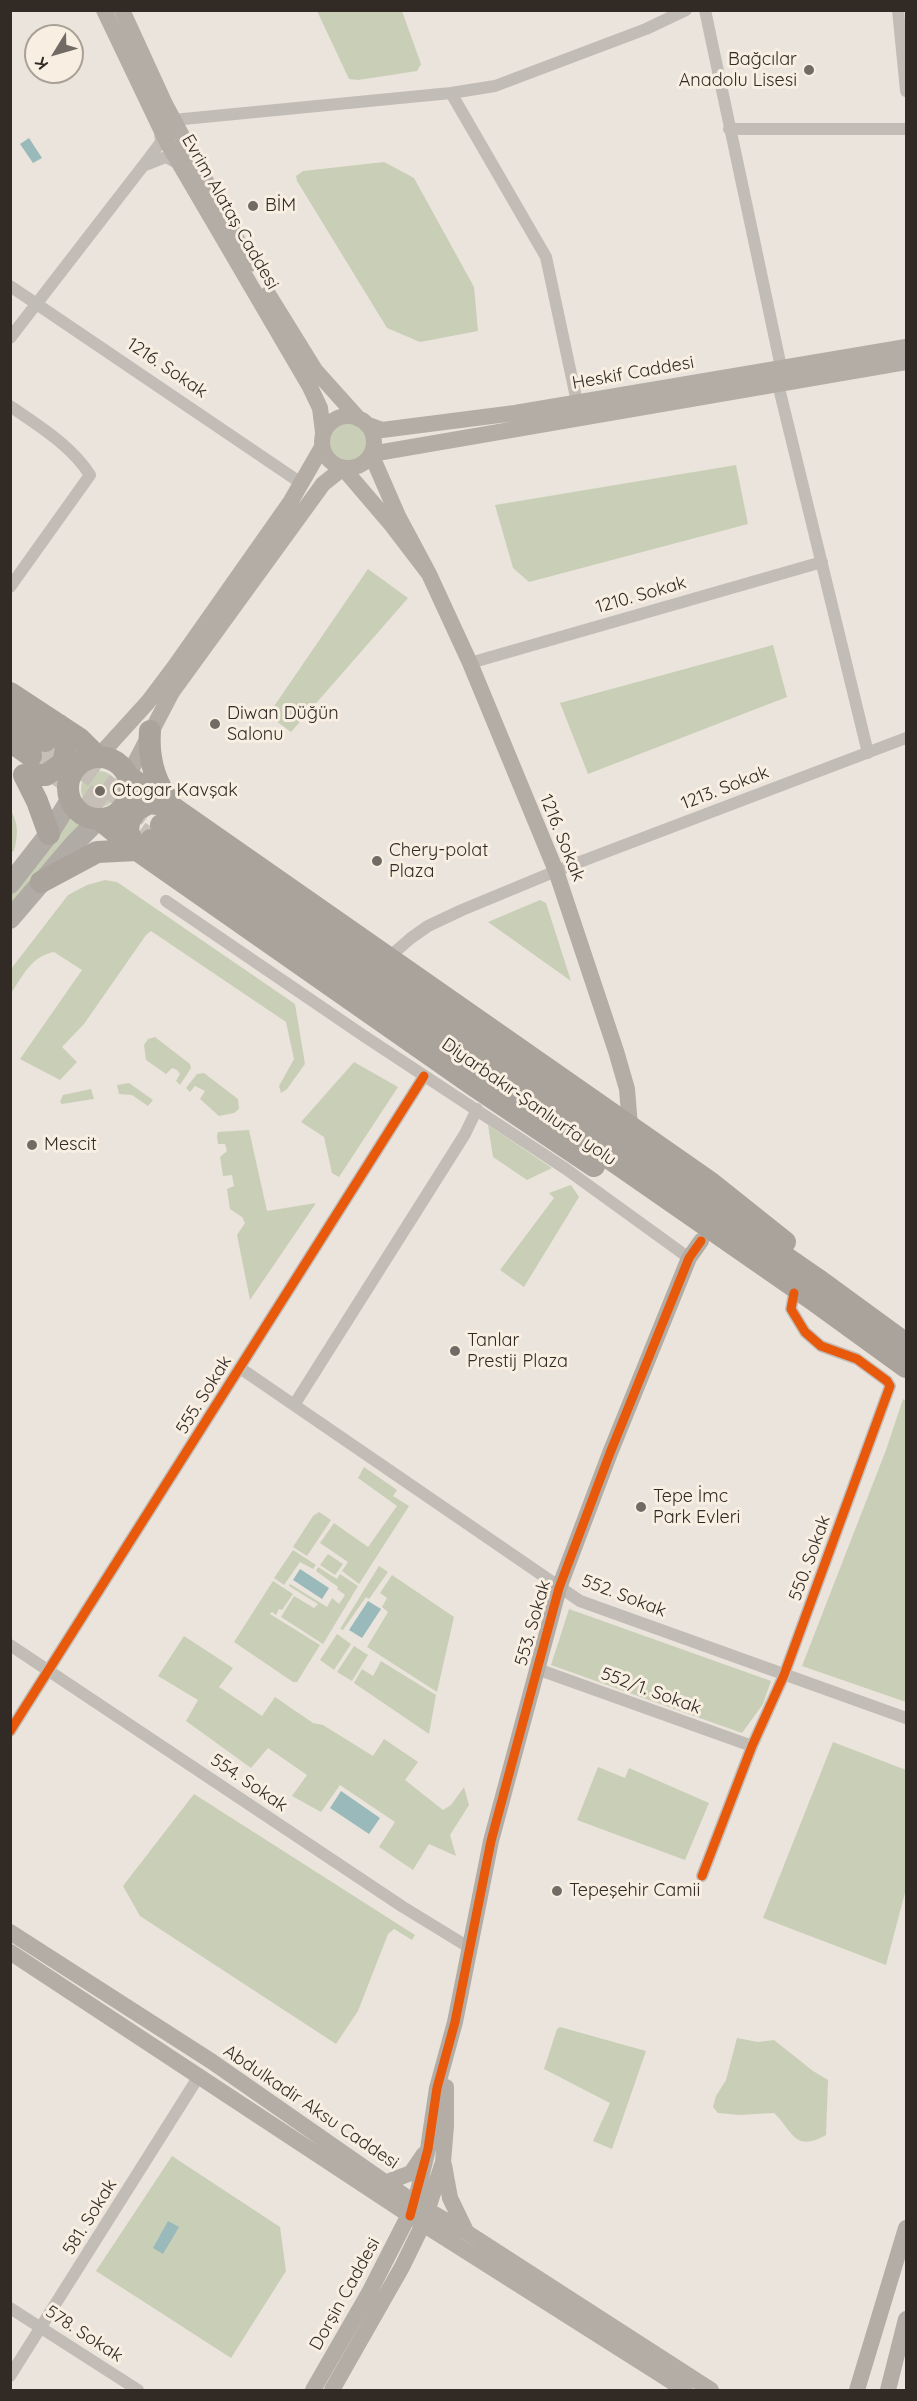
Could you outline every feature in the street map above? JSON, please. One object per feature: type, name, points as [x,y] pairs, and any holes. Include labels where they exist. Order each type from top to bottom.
[{"type":"highway","points":[[10,693],[34,752],[37,801],[49,834]]},
{"type":"highway","points":[[10,717],[82,813],[150,838],[695,1249],[758,1280],[808,1290]]},
{"type":"highway","points":[[150,731],[149,748],[152,769],[159,788],[172,806]]},
{"type":"highway","points":[[10,741],[34,752],[80,739],[98,757]]},
{"type":"highway","points":[[70,800],[68,790],[73,771],[88,759],[98,757],[116,762],[128,776],[130,786],[125,805],[118,812],[99,819]]},
{"type":"highway","points":[[128,776],[711,1183],[780,1236],[808,1290]]},
{"type":"highway","points":[[150,838],[128,832],[129,822],[136,810],[150,803],[172,806]]},
{"type":"highway","points":[[41,882],[97,852],[150,838]]},
{"type":"highway","name":"Diyarbakır-Şanlıurfa yolu","points":[[150,838],[808,1290],[906,1367]]},
{"type":"highway","name":"Diyarbakır-Şanlıurfa yolu","points":[[808,1290],[906,1344]]},
{"type":"main road","name":"Evrim Alataş Caddesi","points":[[104,10],[166,122],[315,370],[362,421]]},
{"type":"main road","name":"Evrim Alataş Caddesi","points":[[122,10],[166,122],[179,164],[310,387],[320,408],[322,439]]},
{"type":"main road","name":"Heskif Caddesi","points":[[362,421],[382,430],[515,413],[906,347]]},
{"type":"main road","points":[[128,776],[172,692],[323,484],[343,468],[359,466],[371,454],[906,362]]},
{"type":"main road","points":[[98,757],[148,702],[175,666],[301,483],[322,439],[334,420],[342,417],[362,421],[374,438],[371,454],[398,516],[429,574]]},
{"type":"main road","points":[[322,439],[329,461],[343,468],[390,523],[429,574]]},
{"type":"main road","name":"1216. Sokak","points":[[429,574],[470,663],[556,871],[616,1051],[627,1089],[630,1126]]},
{"type":"main road","points":[[10,884],[49,834],[70,800]]},
{"type":"main road","points":[[10,919],[99,819]]},
{"type":"main road","name":"553. Sokak","points":[[452,2032],[492,1841],[559,1588],[610,1453],[695,1249]]},
{"type":"main road","name":"Abdulkadir Aksu Caddesi","points":[[10,1932],[211,2061],[387,2182],[419,2213],[466,2232],[711,2391]]},
{"type":"main road","name":"Abdulkadir Aksu Caddesi","points":[[10,1952],[199,2076],[419,2213],[686,2391]]},
{"type":"main road","points":[[419,2213],[437,2088],[452,2032]]},
{"type":"main road","points":[[452,2032],[445,2094],[446,2126],[443,2162],[448,2193],[466,2232]]},
{"type":"main road","points":[[387,2182],[411,2173],[428,2149]]},
{"type":"main road","points":[[419,2213],[443,2162]]},
{"type":"main road","name":"Dorşin Caddesi","points":[[313,2391],[419,2213]]},
{"type":"main road","name":"Dorşin Caddesi","points":[[332,2391],[402,2267],[419,2213]]},
{"type":"main road","points":[[857,2391],[906,2228]]},
{"type":"main road","points":[[888,2391],[906,2319]]},
{"type":"street","points":[[10,338],[161,142],[166,122],[451,93],[495,86],[646,29],[686,10]]},
{"type":"street","points":[[705,10],[781,367]]},
{"type":"street","points":[[898,10],[906,91]]},
{"type":"street","points":[[451,93],[546,257],[577,402]]},
{"type":"street","points":[[729,129],[906,129]]},
{"type":"street","points":[[143,166],[166,157],[179,164]]},
{"type":"street","name":"1216. Sokak","points":[[10,286],[301,483]]},
{"type":"street","points":[[778,384],[868,753]]},
{"type":"street","points":[[10,406],[81,460],[90,475],[10,586]]},
{"type":"street","name":"1210. Sokak","points":[[470,663],[822,562]]},
{"type":"street","name":"1213. Sokak","points":[[388,958],[428,926],[462,910],[556,871],[906,738]]},
{"type":"street","points":[[166,901],[424,1076],[566,1169],[695,1249]]},
{"type":"street","name":"555. Sokak","points":[[10,1731],[424,1076]]},
{"type":"street","points":[[294,1405],[465,1134],[477,1109]]},
{"type":"street","name":"550. Sokak","points":[[702,1876],[752,1746],[784,1675],[890,1386],[887,1381],[857,1359],[821,1346],[805,1332],[791,1309],[808,1290]]},
{"type":"street","name":"552. Sokak","points":[[240,1368],[580,1601],[906,1718]]},
{"type":"street","name":"554. Sokak","points":[[10,1645],[470,1948]]},
{"type":"street","name":"552/1. Sokak","points":[[537,1669],[752,1746]]},
{"type":"street","name":"581. Sokak","points":[[10,2376],[199,2076]]},
{"type":"street","name":"578. Sokak","points":[[10,2308],[138,2391]]},
{"type":"green space","points":[[317,11],[402,11],[421,64],[417,71],[358,80],[349,79]]},
{"type":"green space","points":[[384,162],[414,178],[474,287],[478,331],[420,342],[387,328],[296,176],[303,171]]},
{"type":"green space","points":[[349,421],[364,428],[371,443],[364,458],[349,465],[334,458],[327,443],[334,428]]},
{"type":"green space","points":[[736,465],[748,524],[529,582],[513,568],[495,505]]},
{"type":"green space","points":[[368,569],[408,598],[291,732],[268,715]]},
{"type":"green space","points":[[773,645],[787,697],[588,774],[560,703]]},
{"type":"green space","points":[[99,771],[112,776],[117,789],[112,802],[99,807],[86,802],[81,789],[86,776]]},
{"type":"green space","points":[[10,809],[17,829],[14,851],[11,852]]},
{"type":"green space","points":[[70,811],[88,825],[11,905],[11,892]]},
{"type":"green space","points":[[105,880],[117,882],[295,1004],[305,1064],[287,1089],[281,1093],[279,1086],[294,1059],[286,1022],[151,931],[84,1024],[62,1047],[77,1062],[60,1080],[20,1059],[82,970],[54,952],[46,954],[33,962],[11,993],[11,969],[68,895],[87,885]]},
{"type":"green space","points":[[540,900],[546,903],[571,981],[488,922]]},
{"type":"green space","points":[[155,1037],[190,1064],[191,1068],[180,1085],[176,1081],[180,1074],[177,1070],[172,1068],[166,1074],[146,1060],[144,1045],[148,1039]]},
{"type":"green space","points":[[354,1062],[398,1087],[339,1177],[332,1173],[324,1137],[301,1122]]},
{"type":"green space","points":[[204,1073],[238,1099],[239,1109],[234,1113],[219,1116],[200,1099],[205,1091],[195,1086],[190,1092],[186,1088],[197,1074]]},
{"type":"green space","points":[[129,1083],[153,1100],[148,1106],[132,1095],[119,1094],[117,1085]]},
{"type":"green space","points":[[91,1089],[94,1099],[62,1104],[60,1102],[63,1095]]},
{"type":"green space","points":[[488,1125],[552,1168],[527,1180],[493,1157]]},
{"type":"green space","points":[[249,1130],[267,1211],[316,1203],[250,1300],[237,1235],[245,1223],[242,1217],[230,1209],[227,1189],[234,1186],[232,1175],[223,1176],[220,1157],[227,1151],[225,1144],[218,1144],[217,1136],[218,1132]]},
{"type":"green space","points":[[571,1185],[579,1197],[524,1287],[500,1270],[554,1198],[549,1193]]},
{"type":"green space","points":[[903,1399],[906,1401],[906,1702],[802,1666],[886,1450]]},
{"type":"green space","points":[[364,1467],[397,1490],[393,1496],[409,1506],[359,1584],[342,1571],[348,1562],[320,1543],[334,1523],[368,1547],[397,1506],[358,1478]]},
{"type":"green space","points":[[319,1512],[331,1520],[307,1556],[293,1547],[313,1516]]},
{"type":"green space","points":[[293,1550],[316,1565],[313,1569],[300,1562],[284,1585],[274,1578]]},
{"type":"green space","points":[[328,1554],[343,1564],[335,1575],[320,1565]]},
{"type":"green space","points":[[379,1566],[388,1572],[369,1599],[366,1597],[343,1630],[340,1629]]},
{"type":"green space","points":[[318,1567],[337,1579],[340,1574],[358,1586],[323,1644],[281,1617],[294,1596],[314,1608],[318,1604],[289,1586],[290,1584],[327,1607],[332,1598],[339,1604],[345,1595],[316,1571]]},
{"type":"green space","points":[[392,1575],[454,1617],[437,1692],[367,1647],[388,1612],[382,1607],[387,1598],[380,1593]]},
{"type":"green space","points":[[273,1581],[293,1594],[282,1610],[279,1609],[276,1615],[272,1612],[270,1614],[320,1645],[297,1682],[293,1682],[234,1642]]},
{"type":"green space","points":[[569,1609],[771,1681],[763,1704],[742,1733],[551,1665]]},
{"type":"green space","points":[[337,1634],[351,1644],[334,1670],[320,1660]]},
{"type":"green space","points":[[184,1636],[233,1668],[219,1687],[262,1716],[275,1697],[313,1723],[323,1725],[373,1756],[384,1739],[418,1762],[405,1780],[443,1810],[451,1805],[464,1787],[469,1805],[450,1835],[456,1856],[429,1844],[413,1870],[379,1847],[395,1822],[340,1785],[321,1812],[292,1796],[307,1775],[268,1748],[251,1768],[186,1721],[198,1700],[158,1676]]},
{"type":"green space","points":[[354,1646],[368,1655],[352,1681],[337,1672]]},
{"type":"green space","points":[[381,1661],[436,1695],[429,1734],[354,1683],[362,1669],[373,1676]]},
{"type":"green space","points":[[833,1742],[906,1770],[906,1889],[886,1965],[763,1918]]},
{"type":"green space","points":[[598,1767],[625,1778],[629,1768],[709,1803],[685,1860],[577,1820]]},
{"type":"green space","points":[[194,1794],[415,1935],[412,1940],[394,1929],[388,1934],[358,2011],[336,2044],[140,1916],[123,1886]]},
{"type":"green space","points":[[560,2027],[646,2051],[612,2149],[593,2141],[610,2103],[544,2069],[557,2029]]},
{"type":"green space","points":[[737,2038],[758,2042],[774,2040],[828,2080],[826,2135],[807,2142],[800,2141],[790,2133],[774,2113],[739,2115],[718,2113],[713,2107],[716,2096],[726,2080]]},
{"type":"green space","points":[[172,2156],[280,2227],[286,2271],[231,2358],[96,2271]]},
{"type":"water","points":[[29,138],[42,158],[33,163],[20,144]]},
{"type":"water","points":[[300,1569],[329,1588],[322,1599],[293,1580]]},
{"type":"water","points":[[368,1601],[381,1609],[362,1638],[349,1630]]},
{"type":"water","points":[[341,1791],[380,1818],[369,1834],[330,1808]]},
{"type":"water","points":[[168,2221],[179,2227],[163,2254],[153,2248]]},
{"type":"tunnel","points":[[50,745],[161,825]]},
{"type":"tunnel","points":[[31,756],[151,840]]},
{"type":"cycle path","points":[[10,1731],[424,1076]]},
{"type":"cycle path","points":[[410,2216],[428,2149],[437,2088],[455,2022],[491,1841],[559,1588],[610,1453],[689,1258],[701,1241]]},
{"type":"cycle path","points":[[702,1876],[752,1746],[784,1675],[890,1386],[887,1381],[857,1359],[821,1346],[805,1332],[791,1309],[794,1293]]},
{"type":"place","name":"Bağcılar Anadolu Lisesi","points":[[809,70]]},
{"type":"place","name":"BİM","points":[[253,206]]},
{"type":"place","name":"Diwan Düğün Salonu","points":[[215,724]]},
{"type":"place","name":"Otogar Kavşak","points":[[100,791]]},
{"type":"place","name":"Chery-polat Plaza","points":[[377,861]]},
{"type":"place","name":"Mescit","points":[[32,1145]]},
{"type":"place","name":"Tanlar Prestij Plaza","points":[[455,1351]]},
{"type":"place","name":"Tepe İmc Park Evleri","points":[[641,1507]]},
{"type":"place","name":"Tepeşehir Camii","points":[[557,1891]]}]
